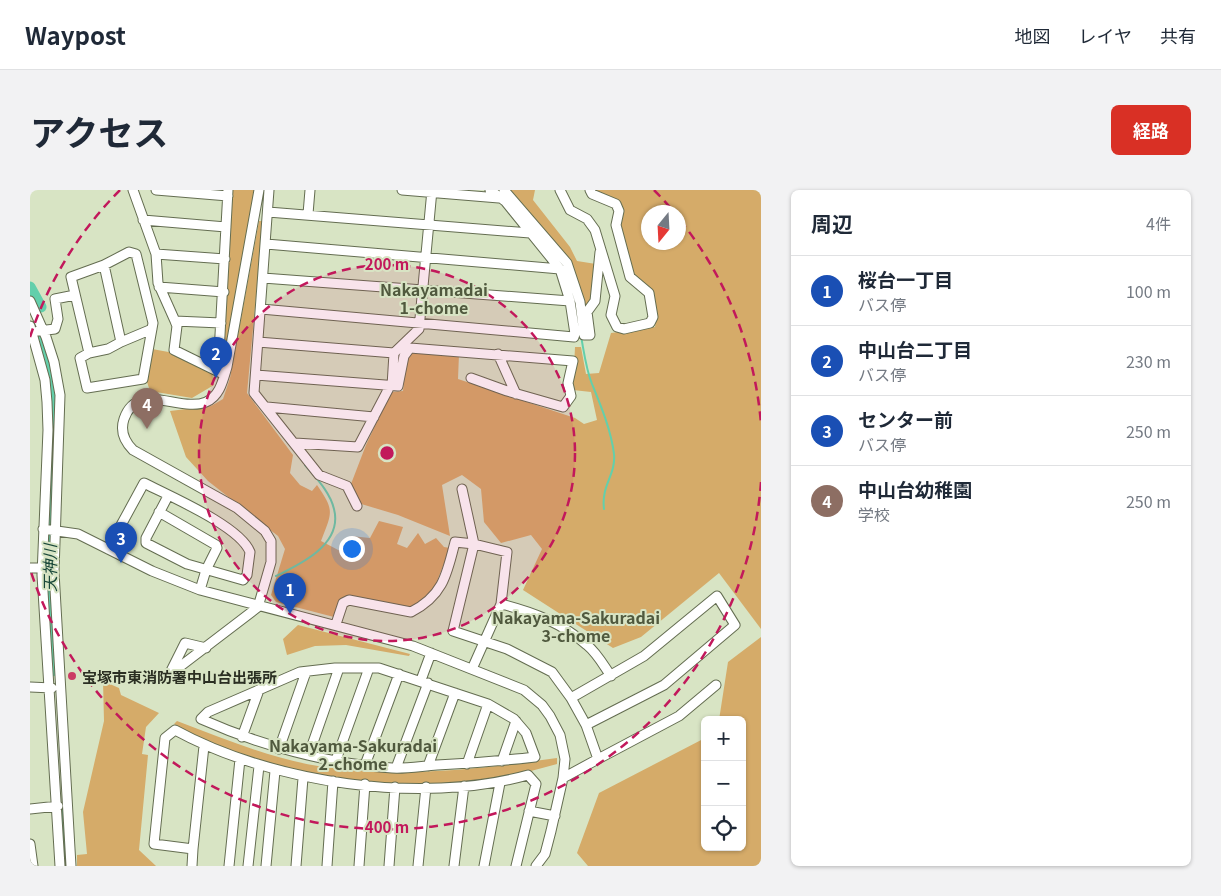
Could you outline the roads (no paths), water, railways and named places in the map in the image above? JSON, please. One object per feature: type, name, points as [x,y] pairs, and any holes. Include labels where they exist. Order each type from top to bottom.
[{"type":"street","points":[[133,190],[156,254],[159,287],[177,326],[174,350],[221,373]]},
{"type":"street","points":[[156,190],[228,193],[221,323],[221,373]]},
{"type":"street","points":[[206,648],[258,607],[272,555],[271,541],[265,531],[230,504],[133,450],[128,445],[122,431],[126,414],[136,403],[151,400],[192,404],[205,403],[219,390],[259,190]]},
{"type":"street","points":[[269,190],[254,393],[319,474],[347,486],[357,506]]},
{"type":"street","points":[[308,214],[310,190]]},
{"type":"street","points":[[402,190],[502,194]]},
{"type":"street","points":[[490,190],[502,194],[567,263],[580,302],[584,336]]},
{"type":"street","points":[[560,190],[570,210],[592,224],[600,252],[608,268],[615,296],[611,315],[616,327],[624,329],[650,323],[653,317],[649,293],[630,277],[616,225],[619,211],[616,204],[592,194],[590,190]]},
{"type":"street","points":[[294,443],[358,447],[391,386],[394,353],[419,329],[432,191]]},
{"type":"street","points":[[502,194],[505,201],[560,269],[570,301],[574,337]]},
{"type":"street","points":[[268,212],[530,232]]},
{"type":"street","points":[[143,220],[226,227]]},
{"type":"street","points":[[266,244],[560,269]]},
{"type":"street","points":[[89,353],[72,277],[104,265],[129,252],[136,254],[153,323],[152,329],[143,379],[87,388],[80,358],[89,353],[108,349],[152,329]]},
{"type":"street","points":[[261,309],[574,337],[590,335],[587,312],[596,301],[600,252]]},
{"type":"street","points":[[156,254],[225,259]]},
{"type":"street","points":[[104,265],[122,342]]},
{"type":"street","points":[[263,278],[570,301]]},
{"type":"street","points":[[159,287],[224,292]]},
{"type":"street","points":[[60,866],[54,806],[48,688],[54,572],[49,530],[47,402],[45,380],[31,331],[55,329],[58,319],[55,299],[75,295]]},
{"type":"street","points":[[30,301],[44,330],[54,362],[60,395],[60,448],[42,568],[60,687],[71,866]]},
{"type":"street","points":[[175,321],[221,323]]},
{"type":"street","points":[[258,342],[394,353]]},
{"type":"street","points":[[256,375],[398,386],[404,356],[410,348],[573,361],[568,383],[571,396],[563,407],[516,394],[470,378]]},
{"type":"street","points":[[498,354],[516,394]]},
{"type":"street","points":[[267,407],[374,416]]},
{"type":"street","points":[[47,447],[60,448]]},
{"type":"street","points":[[108,549],[142,484],[168,496],[220,524],[238,536],[248,547],[250,556],[243,580],[187,564],[146,543],[146,538],[168,496]]},
{"type":"street","points":[[462,489],[474,544],[453,631],[507,650],[552,672],[571,698],[586,725],[598,759]]},
{"type":"street","points":[[159,512],[216,545],[217,548],[206,570],[200,590]]},
{"type":"street","points":[[49,530],[78,534],[152,571],[200,590],[258,607],[336,624],[431,653],[524,690],[542,705],[555,725],[563,745],[563,778],[555,816],[544,854],[536,866]]},
{"type":"street","points":[[336,624],[342,603],[349,600],[400,612],[411,612],[423,606],[435,597],[448,570],[455,542],[474,544],[507,552],[501,604],[472,669]]},
{"type":"street","points":[[30,568],[42,568]]},
{"type":"street","points":[[571,698],[644,656],[717,596],[735,625],[664,685],[586,725]]},
{"type":"street","points":[[501,604],[535,613],[566,630],[588,646],[611,676]]},
{"type":"street","points":[[396,768],[424,682],[431,653]]},
{"type":"street","points":[[309,754],[339,668]]},
{"type":"street","points":[[339,668],[379,668],[399,674],[488,704],[516,721],[526,733],[535,757],[467,764],[396,768],[365,765],[279,749],[242,737],[201,719],[208,712],[306,672],[339,668]]},
{"type":"street","points":[[336,760],[369,668]]},
{"type":"street","points":[[279,749],[306,672]]},
{"type":"street","points":[[365,765],[399,674]]},
{"type":"street","points":[[563,778],[679,716],[716,685]]},
{"type":"street","points":[[30,687],[60,687]]},
{"type":"street","points":[[242,737],[259,690]]},
{"type":"street","points":[[428,766],[455,693]]},
{"type":"street","points":[[467,764],[488,704]]},
{"type":"street","points":[[502,761],[516,721]]},
{"type":"street","points":[[193,849],[154,844],[165,738],[175,730],[204,746],[258,766],[303,778],[395,787],[426,787],[500,783],[528,775],[536,784],[516,866]]},
{"type":"street","points":[[192,866],[204,746]]},
{"type":"street","points":[[229,866],[240,759]]},
{"type":"street","points":[[248,866],[258,766]]},
{"type":"street","points":[[266,866],[275,770]]},
{"type":"street","points":[[296,866],[303,778]]},
{"type":"street","points":[[327,866],[334,781]]},
{"type":"street","points":[[484,866],[500,783]]},
{"type":"street","points":[[359,866],[365,784]]},
{"type":"street","points":[[454,866],[464,786]]},
{"type":"street","points":[[389,866],[395,787]]},
{"type":"street","points":[[418,866],[426,787]]},
{"type":"street","points":[[30,802],[30,809],[66,806]]},
{"type":"street","points":[[530,811],[555,816]]},
{"type":"street","points":[[30,844],[32,864]]},
{"type":"waterway","name":"天神川","points":[[30,287],[41,307]]},
{"type":"waterway","points":[[581,336],[588,372],[613,445],[614,461],[605,493],[604,509]]},
{"type":"waterway","name":"天神川","points":[[40,337],[51,377],[54,415],[47,573],[52,671]]},
{"type":"waterway","points":[[276,576],[308,559],[318,551],[332,533],[335,521],[332,503],[322,486],[305,465]]},
{"type":"waterway","name":"天神川","points":[[61,812],[66,866]]},
{"type":"place","name":"中山台二丁目","points":[[216,378]]},
{"type":"place","name":"中山台幼稚園","points":[[147,429]]},
{"type":"place","name":"センター前","points":[[121,563]]},
{"type":"place","name":"桜台一丁目","points":[[290,614]]},
{"type":"place","name":"宝塚市東消防署中山台出張所","points":[[72,676]]},
{"type":"district","name":"Nakayamadai 1-chome","points":[[434,298]]},
{"type":"district","name":"Nakayama-Sakuradai 3-chome","points":[[576,626]]},
{"type":"district","name":"Nakayama-Sakuradai 2-chome","points":[[353,754]]}]
